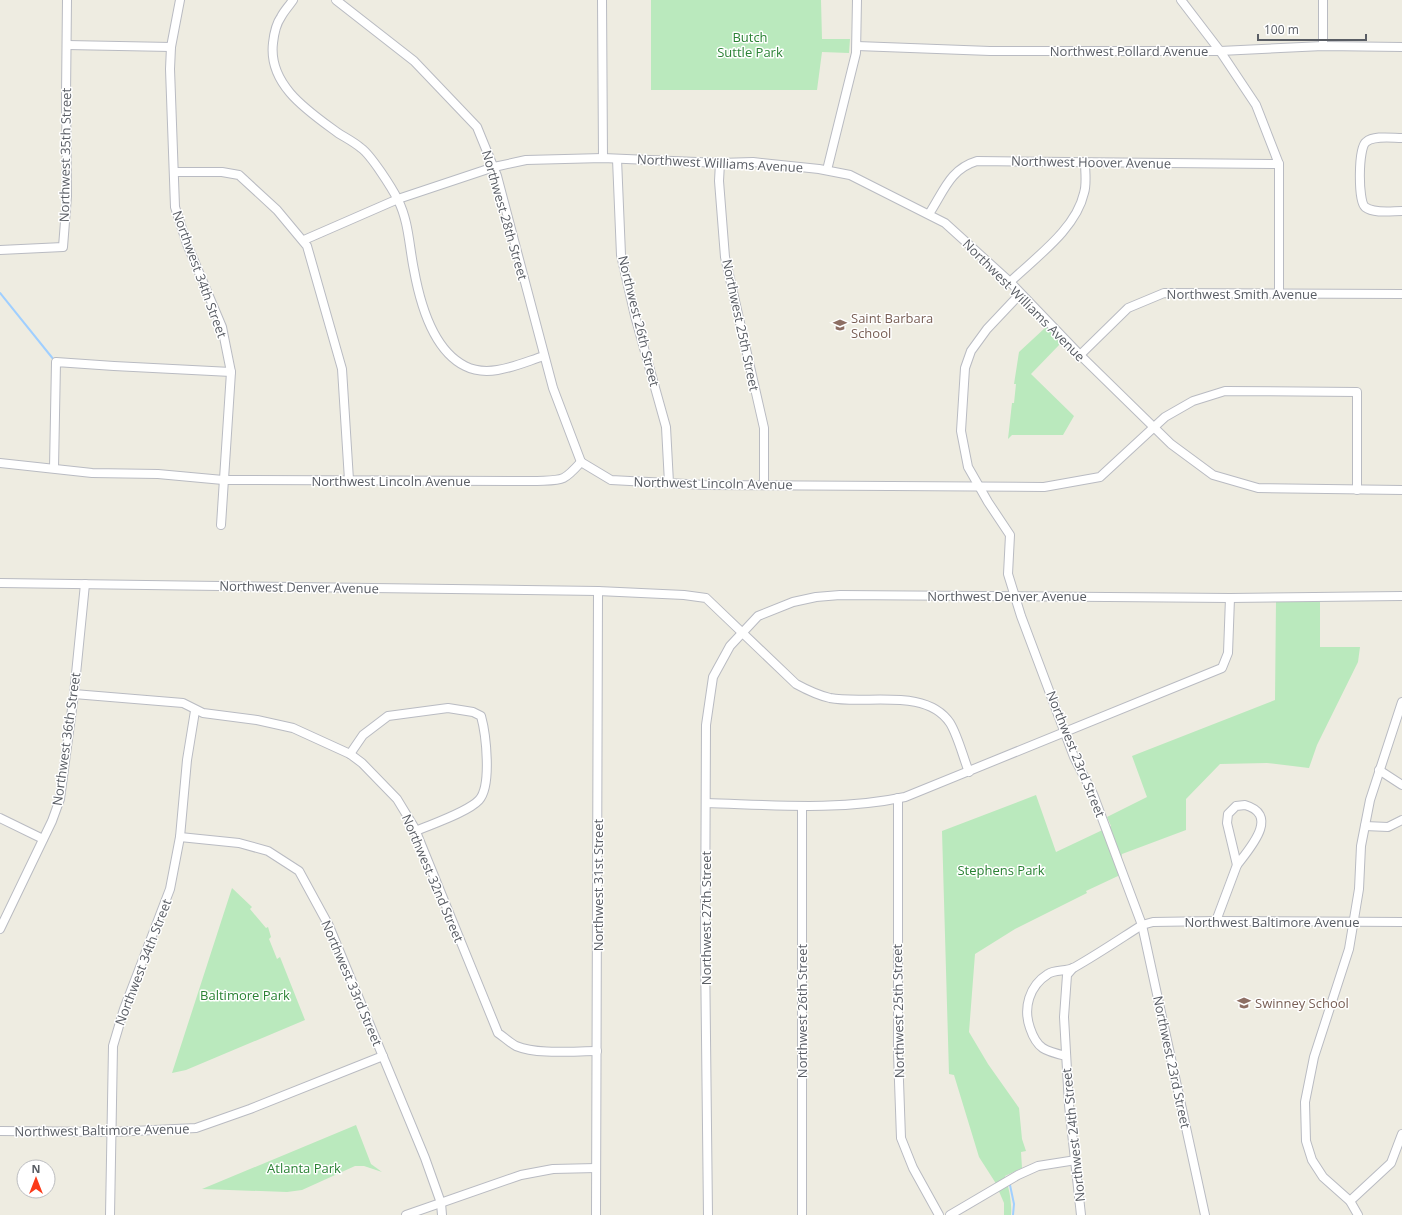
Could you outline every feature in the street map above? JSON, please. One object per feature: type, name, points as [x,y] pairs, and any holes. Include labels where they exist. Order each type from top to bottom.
[{"type":"street","name":"Northwest 35th Street","points":[[0,250],[63,248],[68,196],[66,95],[67,0]]},
{"type":"street","name":"Northwest 34th Street","points":[[180,0],[171,47],[175,207],[187,244],[222,328],[231,372],[221,525]]},
{"type":"street","points":[[294,0],[280,18],[274,34],[271,56],[274,65],[285,88],[294,98],[338,133],[362,149],[398,199],[406,218],[414,272],[431,329],[446,351],[465,366],[479,370],[500,370],[544,356]]},
{"type":"street","name":"Northwest 28th Street","points":[[336,0],[414,61],[477,127],[494,167],[553,388],[581,462]]},
{"type":"street","points":[[602,0],[603,158]]},
{"type":"street","points":[[827,170],[857,46],[857,0]]},
{"type":"street","points":[[1181,0],[1220,51],[1256,105],[1279,164],[1279,292]]},
{"type":"street","points":[[1323,0],[1323,46]]},
{"type":"street","points":[[67,45],[171,47]]},
{"type":"street","name":"Northwest Pollard Avenue","points":[[857,46],[990,51],[1220,51],[1323,46],[1402,47]]},
{"type":"street","points":[[1402,138],[1373,138],[1367,141],[1363,145],[1361,152],[1360,175],[1362,203],[1366,208],[1375,210],[1402,211]]},
{"type":"street","name":"Northwest Williams Avenue","points":[[304,240],[398,199],[494,167],[526,160],[603,158],[720,164],[752,162],[827,170],[850,175],[945,223],[1010,282],[1020,294],[1154,428]]},
{"type":"street","name":"Northwest 26th Street","points":[[617,159],[621,255],[635,316],[666,427],[669,483]]},
{"type":"street","name":"Northwest Hoover Avenue","points":[[929,214],[955,172],[965,165],[978,161],[1279,164]]},
{"type":"street","points":[[1010,282],[1071,224],[1082,204],[1085,191],[1085,162]]},
{"type":"street","name":"Northwest 25th Street","points":[[720,164],[719,181],[726,257],[764,428],[764,485]]},
{"type":"street","points":[[174,172],[222,172],[239,175],[277,210],[304,240],[342,369],[349,480]]},
{"type":"street","name":"Northwest Smith Avenue","points":[[1080,354],[1128,308],[1164,293],[1279,292],[1402,294]]},
{"type":"street","name":"Northwest 23rd Street","points":[[1020,294],[987,329],[971,351],[965,368],[961,431],[968,467],[1010,535],[1008,574],[1015,596],[1074,757],[1093,794],[1142,925],[1204,1215]]},
{"type":"street","points":[[54,468],[56,362],[231,372]]},
{"type":"street","points":[[1357,490],[1357,392],[1225,391],[1193,401],[1165,417],[1154,428],[1171,444],[1214,475],[1258,488],[1357,490],[1402,490]]},
{"type":"street","name":"Northwest Lincoln Avenue","points":[[0,463],[92,473],[158,474],[224,480],[562,480],[567,478],[581,462],[611,480],[764,485],[1044,487],[1100,477],[1154,428]]},
{"type":"street","name":"Northwest Denver Avenue","points":[[0,582],[598,592]]},
{"type":"street","name":"Northwest 36th Street","points":[[0,929],[43,839],[60,799],[74,694],[85,584]]},
{"type":"street","points":[[598,592],[684,595],[706,598],[796,684],[812,693],[831,698],[914,701],[929,705],[940,712],[950,724],[969,772]]},
{"type":"street","name":"Northwest 31st Street","points":[[596,1215],[598,592]]},
{"type":"street","name":"Northwest Denver Avenue","points":[[742,631],[758,616],[793,602],[816,597],[840,595],[1230,598],[1402,596]]},
{"type":"street","points":[[706,803],[802,806],[870,804],[898,798],[969,772],[1222,668],[1228,653],[1230,598]]},
{"type":"street","name":"Northwest 27th Street","points":[[708,1215],[705,949],[706,725],[713,677],[730,646],[742,631]]},
{"type":"street","name":"Northwest 32nd Street","points":[[74,694],[183,703],[195,711],[293,728],[350,754],[397,799],[416,831],[498,1033],[515,1045],[526,1049],[597,1051]]},
{"type":"street","points":[[1358,1215],[1350,1201],[1323,1177],[1312,1160],[1306,1141],[1305,1102],[1314,1057],[1349,949],[1354,921],[1365,826],[1370,800],[1402,702]]},
{"type":"street","points":[[350,754],[363,735],[388,716],[448,708],[473,712],[481,716],[488,762],[484,789],[480,799],[472,806],[416,831]]},
{"type":"street","name":"Northwest 34th Street","points":[[110,1215],[112,1132],[111,1074],[115,1035],[170,889],[180,837],[187,760],[195,711]]},
{"type":"street","points":[[1380,770],[1402,785]]},
{"type":"street","name":"Northwest 25th Street","points":[[898,798],[898,1037],[901,1138],[913,1168],[939,1215]]},
{"type":"street","points":[[1216,921],[1237,865],[1261,829],[1263,820],[1260,814],[1254,808],[1245,805],[1236,806],[1228,814],[1227,823],[1237,865]]},
{"type":"street","name":"Northwest 26th Street","points":[[802,806],[802,1215]]},
{"type":"street","points":[[0,818],[43,839]]},
{"type":"street","points":[[1365,826],[1388,827],[1402,820]]},
{"type":"street","name":"Northwest 33rd Street","points":[[180,837],[240,843],[268,851],[299,871],[329,926],[425,1158],[441,1203],[442,1215]]},
{"type":"street","name":"Northwest Baltimore Avenue","points":[[1142,925],[1153,922],[1216,921],[1402,922]]},
{"type":"street","name":"Northwest 24th Street","points":[[1081,1215],[1066,1056],[1064,1017],[1067,975],[1073,968],[1142,925]]},
{"type":"street","name":"Northwest 24th Street","points":[[1066,1056],[1048,1052],[1040,1047],[1032,1035],[1028,1021],[1027,1009],[1028,999],[1035,986],[1049,974],[1073,968]]},
{"type":"street","name":"Northwest Baltimore Avenue","points":[[0,1131],[112,1132],[196,1128],[250,1109],[383,1056]]},
{"type":"street","points":[[1350,1201],[1391,1163],[1402,1134]]},
{"type":"street","points":[[950,1215],[1018,1175],[1038,1166],[1076,1160]]},
{"type":"street","points":[[406,1215],[521,1175],[552,1169],[596,1168]]},
{"type":"green space","name":"Butch Suttle Park","points":[[651,0],[821,0],[822,39],[850,39],[849,53],[822,52],[817,90],[651,90]]},
{"type":"green space","points":[[1046,327],[1062,342],[1031,374],[1074,416],[1063,435],[1012,435],[1008,439],[1012,403],[1014,403],[1016,384],[1014,384],[1019,352]]},
{"type":"green space","name":"Stephens Park","points":[[1320,599],[1320,647],[1360,647],[1358,662],[1317,745],[1309,768],[1267,763],[1220,764],[1186,799],[1186,830],[1122,854],[1118,876],[1086,891],[1087,893],[1015,929],[975,954],[969,1032],[988,1064],[1019,1108],[1022,1139],[1026,1151],[1021,1152],[1022,1168],[1005,1176],[1010,1195],[1011,1215],[1004,1215],[1004,1203],[995,1182],[979,1157],[954,1075],[949,1074],[942,831],[1036,795],[1056,852],[1111,826],[1107,817],[1147,797],[1132,756],[1275,700],[1276,600]]},
{"type":"green space","name":"Baltimore Park","points":[[232,888],[252,907],[250,909],[266,928],[268,927],[271,937],[269,939],[277,959],[280,957],[305,1020],[186,1070],[172,1073]]},
{"type":"green space","name":"Atlanta Park","points":[[356,1125],[371,1164],[382,1172],[364,1166],[355,1166],[302,1190],[287,1192],[202,1189]]},
{"type":"waterway","points":[[0,293],[54,360]]},
{"type":"waterway","points":[[1010,1185],[1014,1204],[1013,1215]]},
{"type":"place","name":"Saint Barbara School","points":[[840,325]]},
{"type":"place","name":"Swinney School","points":[[1244,1003]]}]
